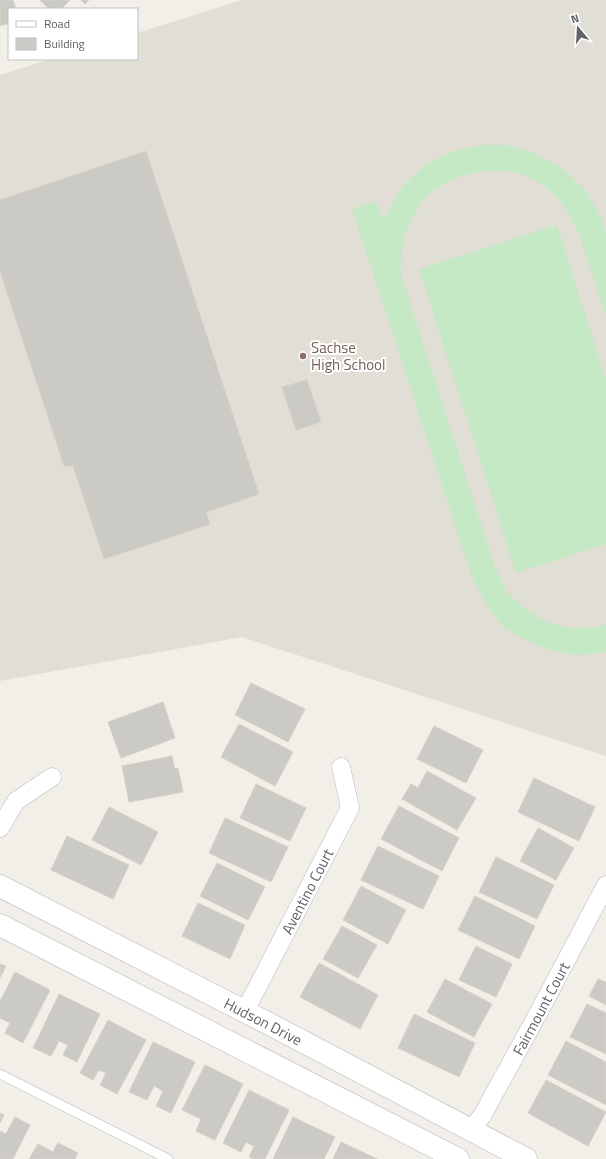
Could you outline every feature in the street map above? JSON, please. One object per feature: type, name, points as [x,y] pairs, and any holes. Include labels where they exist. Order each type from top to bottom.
[{"type":"street","name":"Aventino Court","points":[[245,1011],[350,808],[341,767]]},
{"type":"street","points":[[0,828],[16,801],[52,777]]},
{"type":"street","name":"Fairmount Court","points":[[470,1130],[482,1116],[606,885]]},
{"type":"street","name":"Hudson Drive","points":[[0,886],[245,1011],[526,1159]]},
{"type":"street","points":[[0,925],[458,1159]]},
{"type":"lane","points":[[0,1074],[168,1159]]},
{"type":"shaded area","name":"Sachse High School","points":[[242,0],[606,0],[606,756],[242,637],[0,681],[0,75],[48,60],[138,60],[138,33]]},
{"type":"green space","points":[[482,145],[505,145],[535,153],[564,170],[587,192],[602,220],[606,233],[606,316],[580,237],[568,212],[556,197],[542,184],[525,176],[508,172],[490,171],[471,173],[454,179],[437,188],[423,200],[407,229],[401,257],[401,274],[495,567],[507,592],[525,609],[547,622],[571,628],[597,627],[606,624],[605,652],[580,655],[569,654],[549,649],[528,641],[503,626],[486,603],[472,577],[352,209],[376,201],[383,220],[401,188],[426,164],[456,150]]},
{"type":"green space","points":[[557,225],[606,380],[606,544],[516,573],[419,269]]},
{"type":"building","points":[[0,0],[13,0],[16,8],[8,8],[8,23],[0,26]]},
{"type":"building","points":[[40,0],[70,0],[62,8],[48,8]]},
{"type":"building","points":[[81,0],[89,0],[85,4]]},
{"type":"building","points":[[146,151],[259,494],[206,512],[210,524],[104,559],[73,466],[64,466],[0,271],[0,200]]},
{"type":"building","points":[[307,380],[321,422],[296,430],[282,387]]},
{"type":"building","points":[[251,683],[305,709],[288,742],[235,715]]},
{"type":"building","points":[[163,702],[175,738],[121,758],[108,722]]},
{"type":"building","points":[[239,724],[293,752],[275,786],[221,757]]},
{"type":"building","points":[[434,726],[483,750],[466,783],[417,759]]},
{"type":"building","points":[[172,756],[175,769],[178,768],[183,792],[129,802],[122,766]]},
{"type":"building","points":[[427,771],[476,798],[457,830],[402,799],[411,784],[418,788]]},
{"type":"building","points":[[534,778],[595,807],[579,841],[518,812]]},
{"type":"building","points":[[256,784],[306,808],[290,841],[240,818]]},
{"type":"building","points":[[399,806],[459,838],[442,871],[381,839]]},
{"type":"building","points":[[109,807],[158,832],[141,865],[92,840]]},
{"type":"building","points":[[225,818],[288,847],[271,882],[209,853]]},
{"type":"building","points":[[538,828],[574,848],[556,880],[520,861]]},
{"type":"building","points":[[67,836],[129,865],[113,899],[51,870]]},
{"type":"building","points":[[378,846],[439,876],[423,909],[361,880]]},
{"type":"building","points":[[496,857],[554,885],[537,919],[479,892]]},
{"type":"building","points":[[217,863],[265,887],[248,920],[200,896]]},
{"type":"building","points":[[361,886],[406,910],[388,944],[343,920]]},
{"type":"building","points":[[475,896],[535,926],[519,959],[458,930]]},
{"type":"building","points":[[198,903],[245,925],[230,959],[182,936]]},
{"type":"building","points":[[342,926],[377,945],[358,978],[323,959]]},
{"type":"building","points":[[476,946],[512,964],[496,997],[459,980]]},
{"type":"building","points":[[319,963],[378,995],[360,1029],[300,997]]},
{"type":"building","points":[[0,964],[6,966],[0,978]]},
{"type":"building","points":[[15,972],[50,990],[23,1043],[5,1033],[10,1023],[0,1018],[0,1001]]},
{"type":"building","points":[[445,979],[492,1004],[474,1037],[427,1012]]},
{"type":"building","points":[[598,979],[606,982],[606,1005],[589,996]]},
{"type":"building","points":[[59,994],[100,1014],[77,1062],[63,1055],[68,1045],[59,1041],[51,1056],[33,1048]]},
{"type":"building","points":[[587,1004],[606,1013],[606,1054],[570,1037]]},
{"type":"building","points":[[414,1014],[475,1043],[459,1077],[398,1048]]},
{"type":"building","points":[[108,1020],[146,1040],[117,1094],[100,1085],[106,1073],[99,1070],[93,1080],[80,1073]]},
{"type":"building","points":[[566,1041],[606,1062],[606,1105],[548,1075]]},
{"type":"building","points":[[153,1042],[195,1062],[171,1113],[156,1106],[163,1091],[154,1086],[147,1100],[129,1092]]},
{"type":"building","points":[[205,1065],[243,1084],[215,1140],[196,1131],[201,1119],[182,1110]]},
{"type":"building","points":[[546,1080],[606,1112],[588,1146],[528,1113]]},
{"type":"building","points":[[249,1090],[289,1110],[265,1159],[253,1159],[249,1157],[254,1146],[246,1142],[241,1152],[223,1143]]},
{"type":"building","points":[[0,1113],[4,1115],[0,1123]]},
{"type":"building","points":[[15,1117],[30,1125],[13,1159],[0,1159],[0,1131],[6,1134]]},
{"type":"building","points":[[293,1117],[335,1137],[324,1159],[273,1159]]},
{"type":"building","points":[[341,1142],[377,1159],[333,1159]]},
{"type":"building","points":[[58,1143],[78,1153],[75,1159],[29,1159],[38,1144],[53,1152]]},
{"type":"place","name":"Sachse High School","points":[[303,356]]}]
